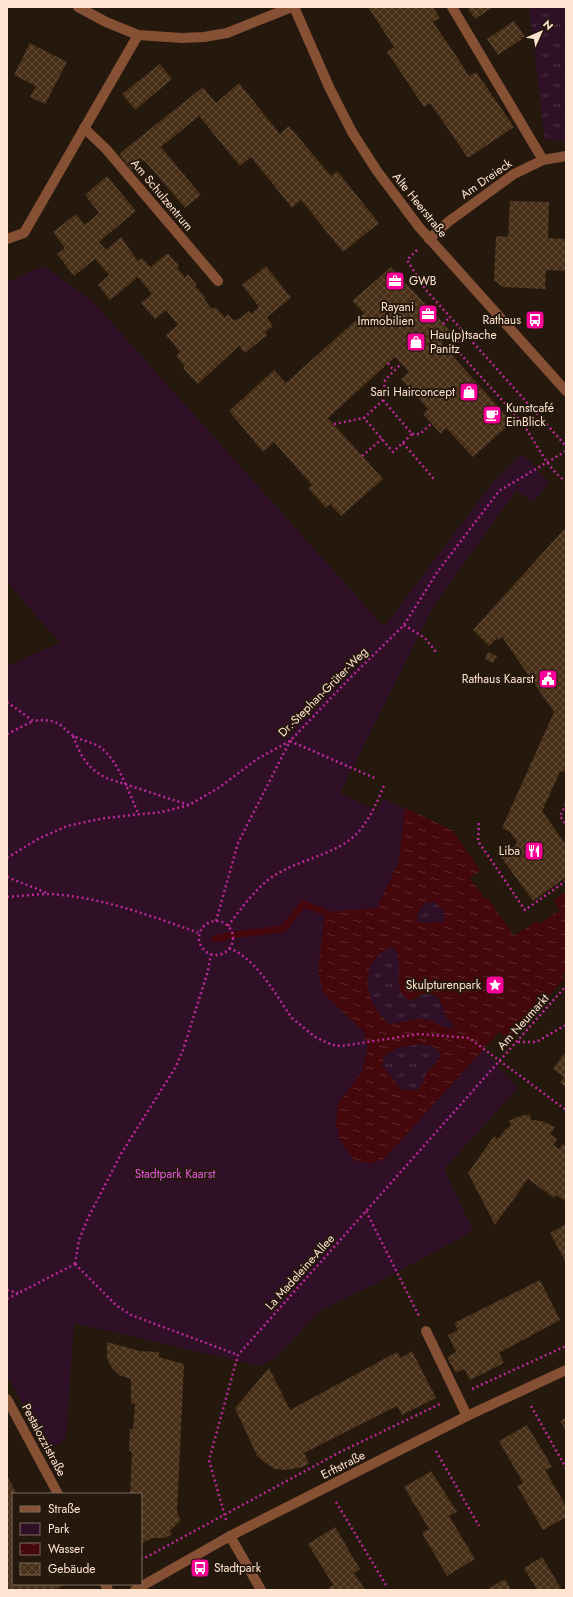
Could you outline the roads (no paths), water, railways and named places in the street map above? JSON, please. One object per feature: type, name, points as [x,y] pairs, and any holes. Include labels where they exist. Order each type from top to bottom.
[{"type":"street","points":[[78,7],[106,22],[138,35],[160,37],[204,37],[227,32],[293,7]]},
{"type":"street","name":"Alte Heerstraße","points":[[293,7],[330,89],[352,132],[377,171],[407,213],[429,239],[566,391]]},
{"type":"street","points":[[452,7],[543,160]]},
{"type":"street","points":[[7,239],[24,233],[138,35]]},
{"type":"street","name":"Am Schulzentrum","points":[[84,128],[106,149],[218,281]]},
{"type":"street","name":"Am Dreieck","points":[[429,239],[448,222],[514,174],[543,160],[566,156]]},
{"type":"street","points":[[426,1331],[467,1416]]},
{"type":"street","name":"Erftstraße","points":[[135,1590],[230,1536],[467,1416],[566,1370]]},
{"type":"street","name":"Pestalozzistraße","points":[[7,1399],[57,1493]]},
{"type":"street","points":[[230,1536],[260,1590]]},
{"type":"water","points":[[405,808],[452,830],[480,870],[470,878],[486,900],[488,898],[514,936],[536,921],[539,924],[560,910],[554,900],[566,891],[566,971],[562,976],[565,978],[509,1041],[499,1032],[384,1159],[369,1164],[354,1160],[341,1141],[336,1123],[338,1104],[362,1071],[368,1048],[364,1032],[323,993],[318,969],[325,912],[377,908],[399,861]],"holes":[[[435,902],[444,911],[444,922],[418,923],[417,913],[425,903]],[[394,947],[398,954],[399,982],[403,995],[409,1000],[425,993],[436,996],[441,1002],[446,1017],[453,1024],[453,1028],[449,1029],[422,1019],[389,1024],[377,1010],[369,993],[367,984],[368,975],[376,958],[388,948]],[[419,1044],[426,1045],[435,1047],[441,1055],[432,1068],[426,1073],[418,1090],[402,1090],[382,1066],[384,1056],[397,1048]]]},
{"type":"waterway","points":[[215,939],[232,935],[283,929],[303,904],[325,912]]},
{"type":"place","name":"GWB","points":[[395,281]]},
{"type":"place","name":"Rayani Immobilien","points":[[428,314]]},
{"type":"place","name":"Rathaus","points":[[535,320]]},
{"type":"place","name":"Hau(p)tsache Panitz","points":[[416,342]]},
{"type":"place","name":"Sari Hairconcept","points":[[469,392]]},
{"type":"place","name":"Kunstcafé EinBlick","points":[[492,415]]},
{"type":"place","name":"Rathaus Kaarst","points":[[548,679]]},
{"type":"place","name":"Liba","points":[[534,851]]},
{"type":"place","name":"Skulpturenpark","points":[[495,985]]},
{"type":"place","name":"Stadtpark","points":[[200,1568]]},
{"type":"park label","name":"Stadtpark Kaarst","points":[[175,1174]]}]
